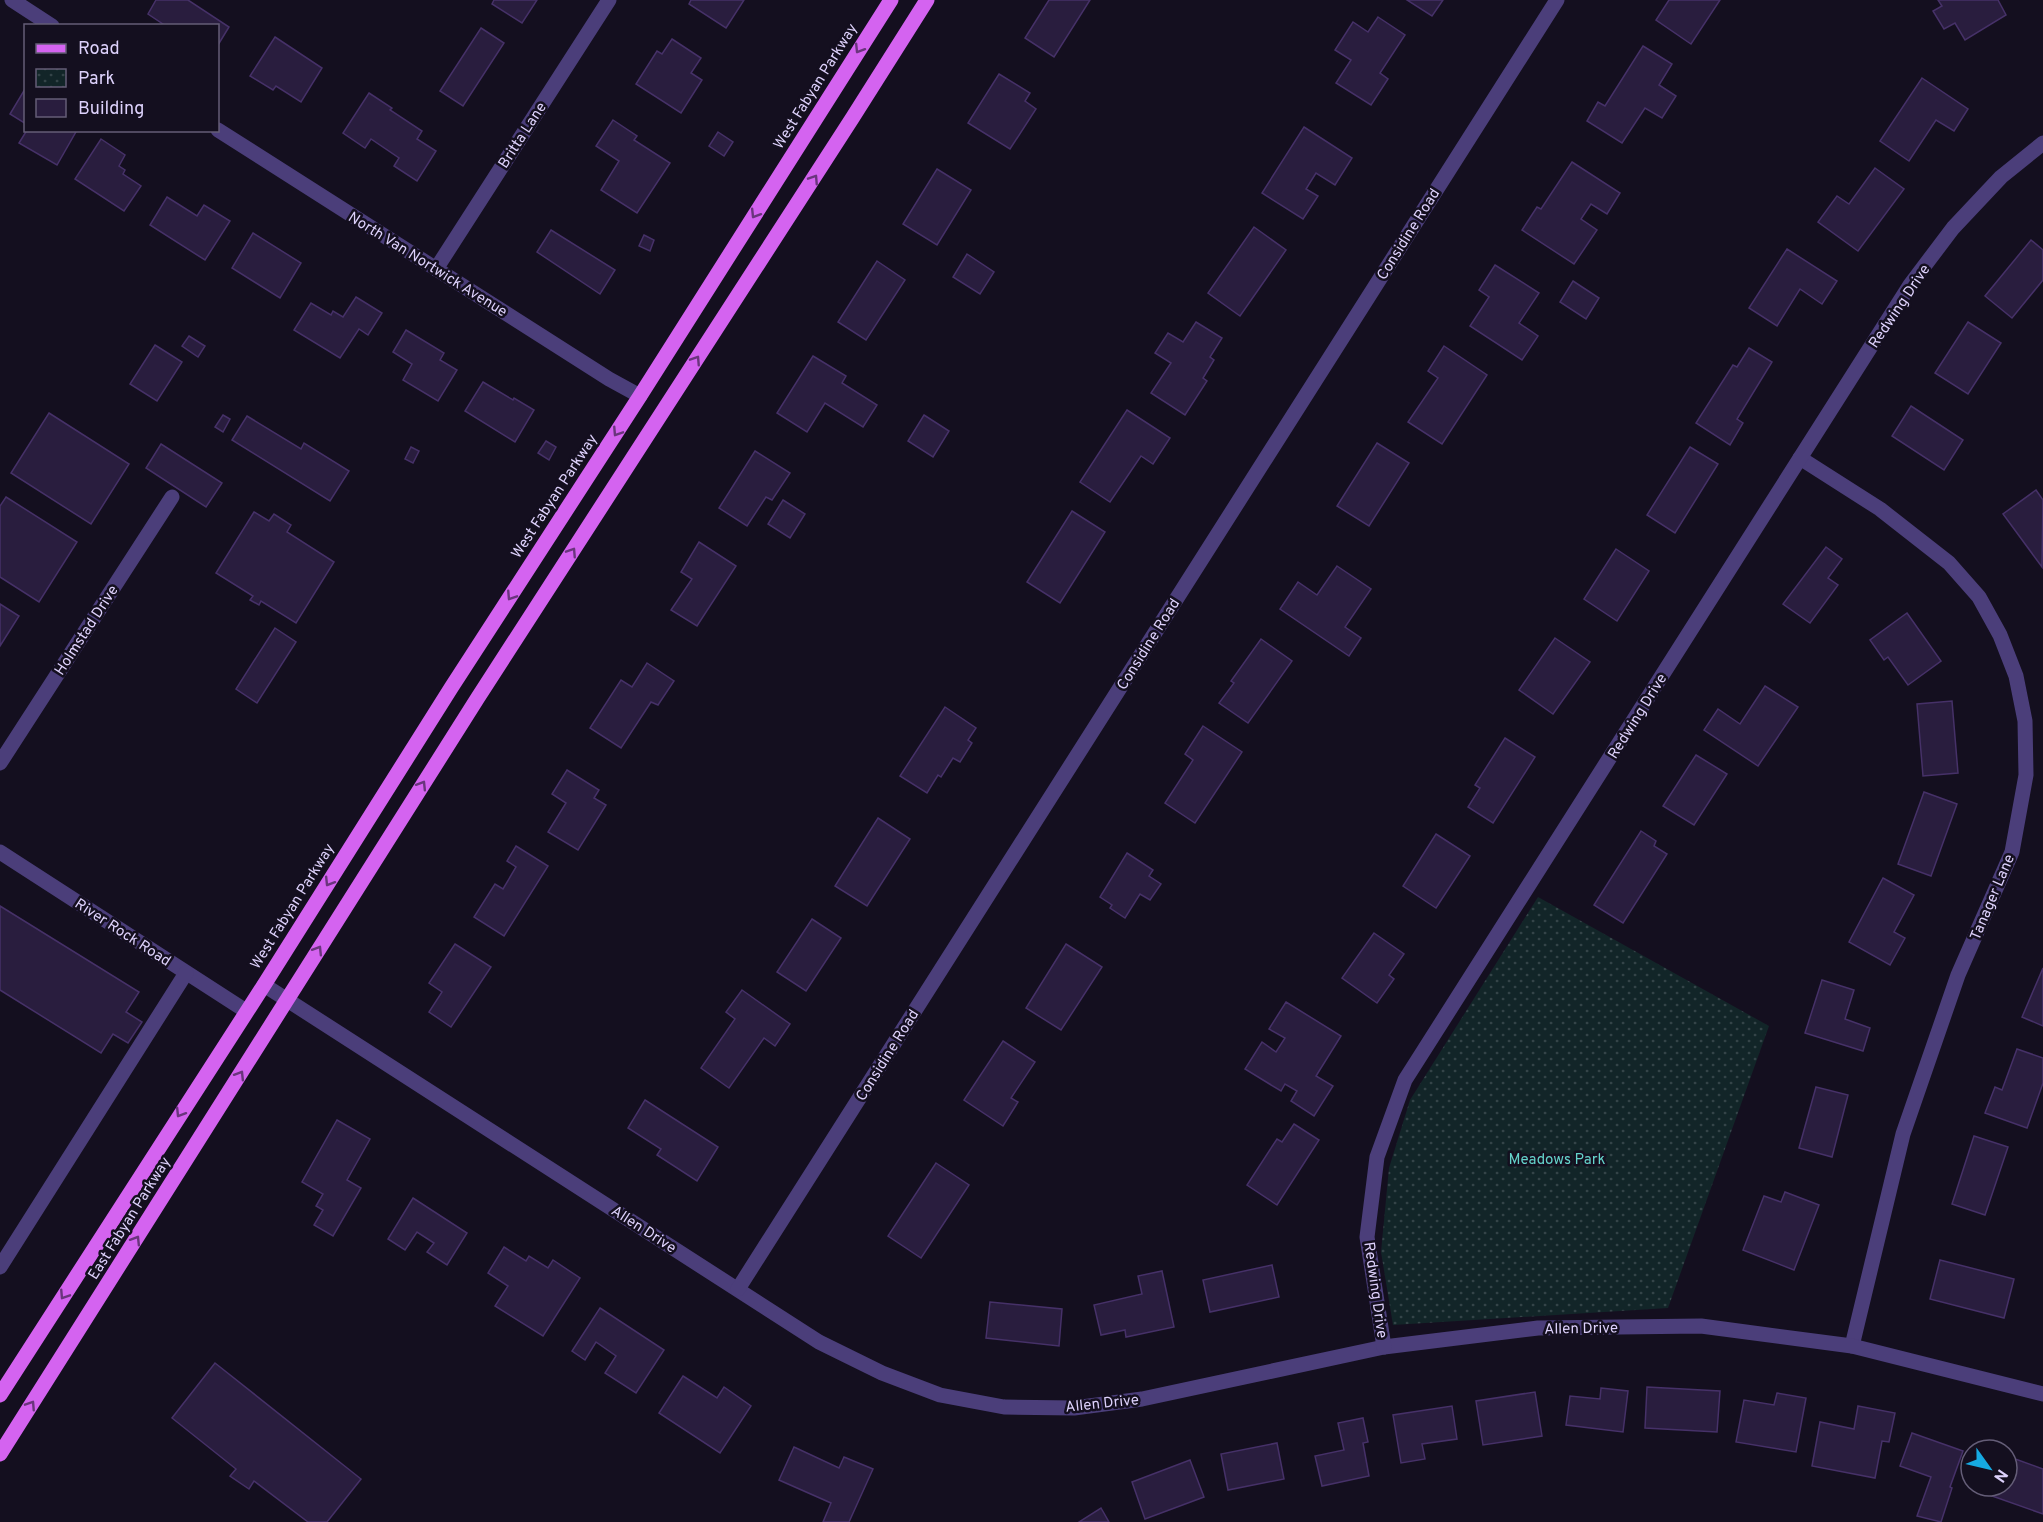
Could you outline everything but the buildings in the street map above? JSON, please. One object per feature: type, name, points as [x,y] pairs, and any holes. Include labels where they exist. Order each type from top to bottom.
[{"type":"main road","name":"West Fabyan Parkway","points":[[246,1011],[891,0]]},
{"type":"main road","points":[[288,1000],[494,672],[847,128],[927,0]]},
{"type":"main road","name":"East Fabyan Parkway","points":[[0,1454],[288,1000]]},
{"type":"main road","name":"East Fabyan Parkway","points":[[0,1395],[246,1011]]},
{"type":"street","points":[[12,0],[49,24]]},
{"type":"street","name":"Britta Lane","points":[[436,269],[609,0]]},
{"type":"street","name":"Considine Road","points":[[738,1289],[1557,0]]},
{"type":"street","name":"North Van Nortwick Avenue","points":[[219,131],[640,396]]},
{"type":"street","name":"Redwing Drive","points":[[1384,1347],[1367,1237],[1377,1157],[1405,1080],[1910,285],[1953,228],[2001,177],[2043,143]]},
{"type":"street","name":"Tanager Lane","points":[[1800,458],[1880,509],[1949,563],[1979,597],[2000,635],[2016,676],[2025,721],[2026,775],[2012,852],[1958,975],[1903,1134],[1852,1346]]},
{"type":"street","name":"Holmstad Drive","points":[[0,763],[172,497]]},
{"type":"street","name":"River Rock Road","points":[[0,852],[246,1011]]},
{"type":"street","points":[[0,1267],[186,973]]},
{"type":"street","name":"Allen Drive","points":[[264,985],[819,1342],[882,1373],[940,1395],[1004,1407],[1074,1408],[1142,1399],[1384,1347],[1538,1328],[1701,1326],[1852,1346],[2043,1394]]},
{"type":"green space","name":"Meadows Park","points":[[1538,897],[1769,1026],[1668,1308],[1393,1325],[1381,1252],[1389,1168],[1410,1100]]}]
